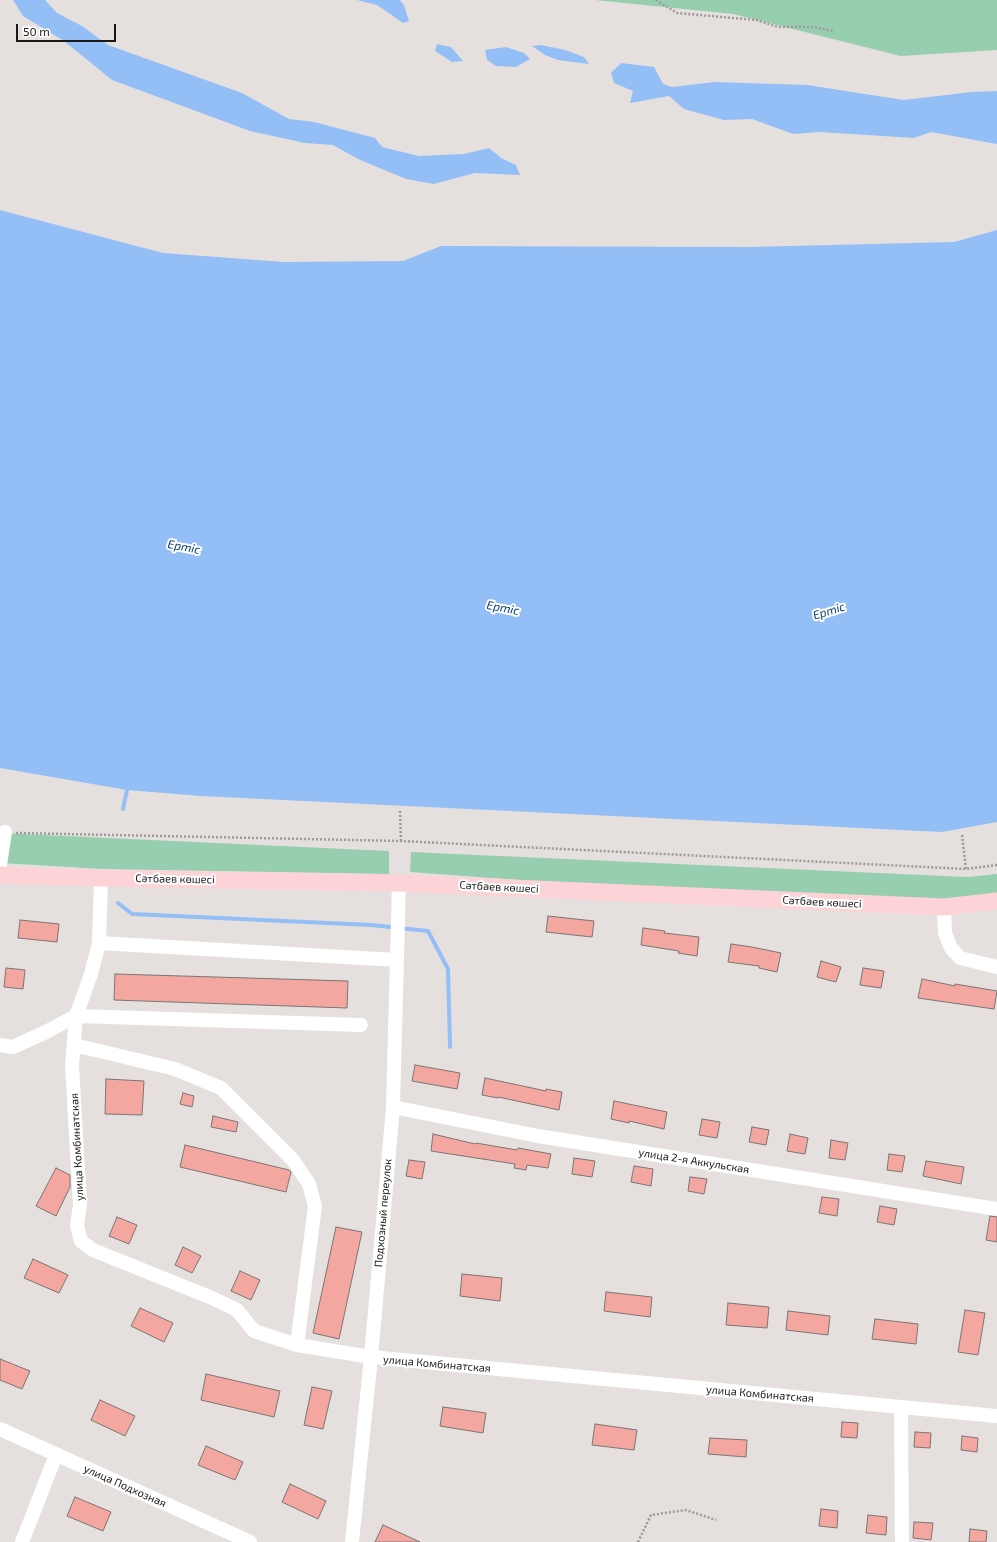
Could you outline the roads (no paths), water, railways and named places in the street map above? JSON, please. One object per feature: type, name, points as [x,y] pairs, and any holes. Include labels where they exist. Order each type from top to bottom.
[{"type":"main road","name":"Сәтбаев көшесі","points":[[0,875],[399,883],[944,907],[997,901]]},
{"type":"street","points":[[0,865],[5,832]]},
{"type":"street","name":"улица Комбинатская","points":[[101,878],[99,943],[92,974],[76,1016],[72,1065],[80,1205],[77,1226],[81,1240],[93,1250],[212,1298],[237,1310],[254,1331],[296,1345],[371,1357],[997,1416]]},
{"type":"street","name":"Подхозный переулок","points":[[352,1542],[354,1538],[393,1107],[399,883]]},
{"type":"street","points":[[944,907],[944,934],[951,948],[960,958],[997,967]]},
{"type":"street","points":[[99,943],[397,960]]},
{"type":"street","points":[[0,1045],[13,1047],[76,1016],[361,1024]]},
{"type":"street","points":[[74,1045],[175,1069],[221,1088],[293,1160],[309,1184],[315,1206],[296,1345]]},
{"type":"street","name":"улица 2-я Аккульская","points":[[393,1107],[538,1136],[997,1209]]},
{"type":"street","points":[[901,1407],[902,1542]]},
{"type":"street","name":"улица Подхозная","points":[[0,1429],[250,1542]]},
{"type":"street","points":[[22,1542],[56,1455]]},
{"type":"water","points":[[13,0],[45,0],[57,13],[82,26],[108,45],[242,93],[289,119],[314,122],[375,138],[382,147],[419,156],[464,154],[489,148],[501,158],[516,165],[520,175],[475,173],[434,184],[406,179],[358,159],[333,145],[305,143],[250,131],[112,80],[64,41],[23,16]]},
{"type":"water","points":[[357,0],[400,0],[404,5],[409,21],[403,23],[377,5]]},
{"type":"water","points":[[437,44],[451,47],[463,61],[452,62],[435,51]]},
{"type":"water","points":[[541,45],[565,50],[584,57],[589,64],[558,60],[545,55],[532,46]]},
{"type":"water","points":[[506,47],[524,53],[530,59],[516,67],[496,66],[487,60],[485,50]]},
{"type":"water","points":[[621,63],[654,67],[663,84],[672,87],[715,82],[807,85],[904,100],[971,92],[997,91],[997,144],[931,132],[914,138],[820,132],[793,134],[752,119],[724,120],[684,109],[669,96],[630,103],[633,91],[614,83],[611,73]]},
{"type":"water","name":"Ертіс","points":[[0,210],[163,253],[284,262],[403,261],[441,246],[748,247],[954,242],[997,230],[997,822],[942,832],[201,796],[127,790],[0,768]]},
{"type":"waterway","points":[[123,809],[127,790]]},
{"type":"waterway","points":[[118,903],[132,914],[371,925],[428,931],[448,969],[450,1047]]}]
